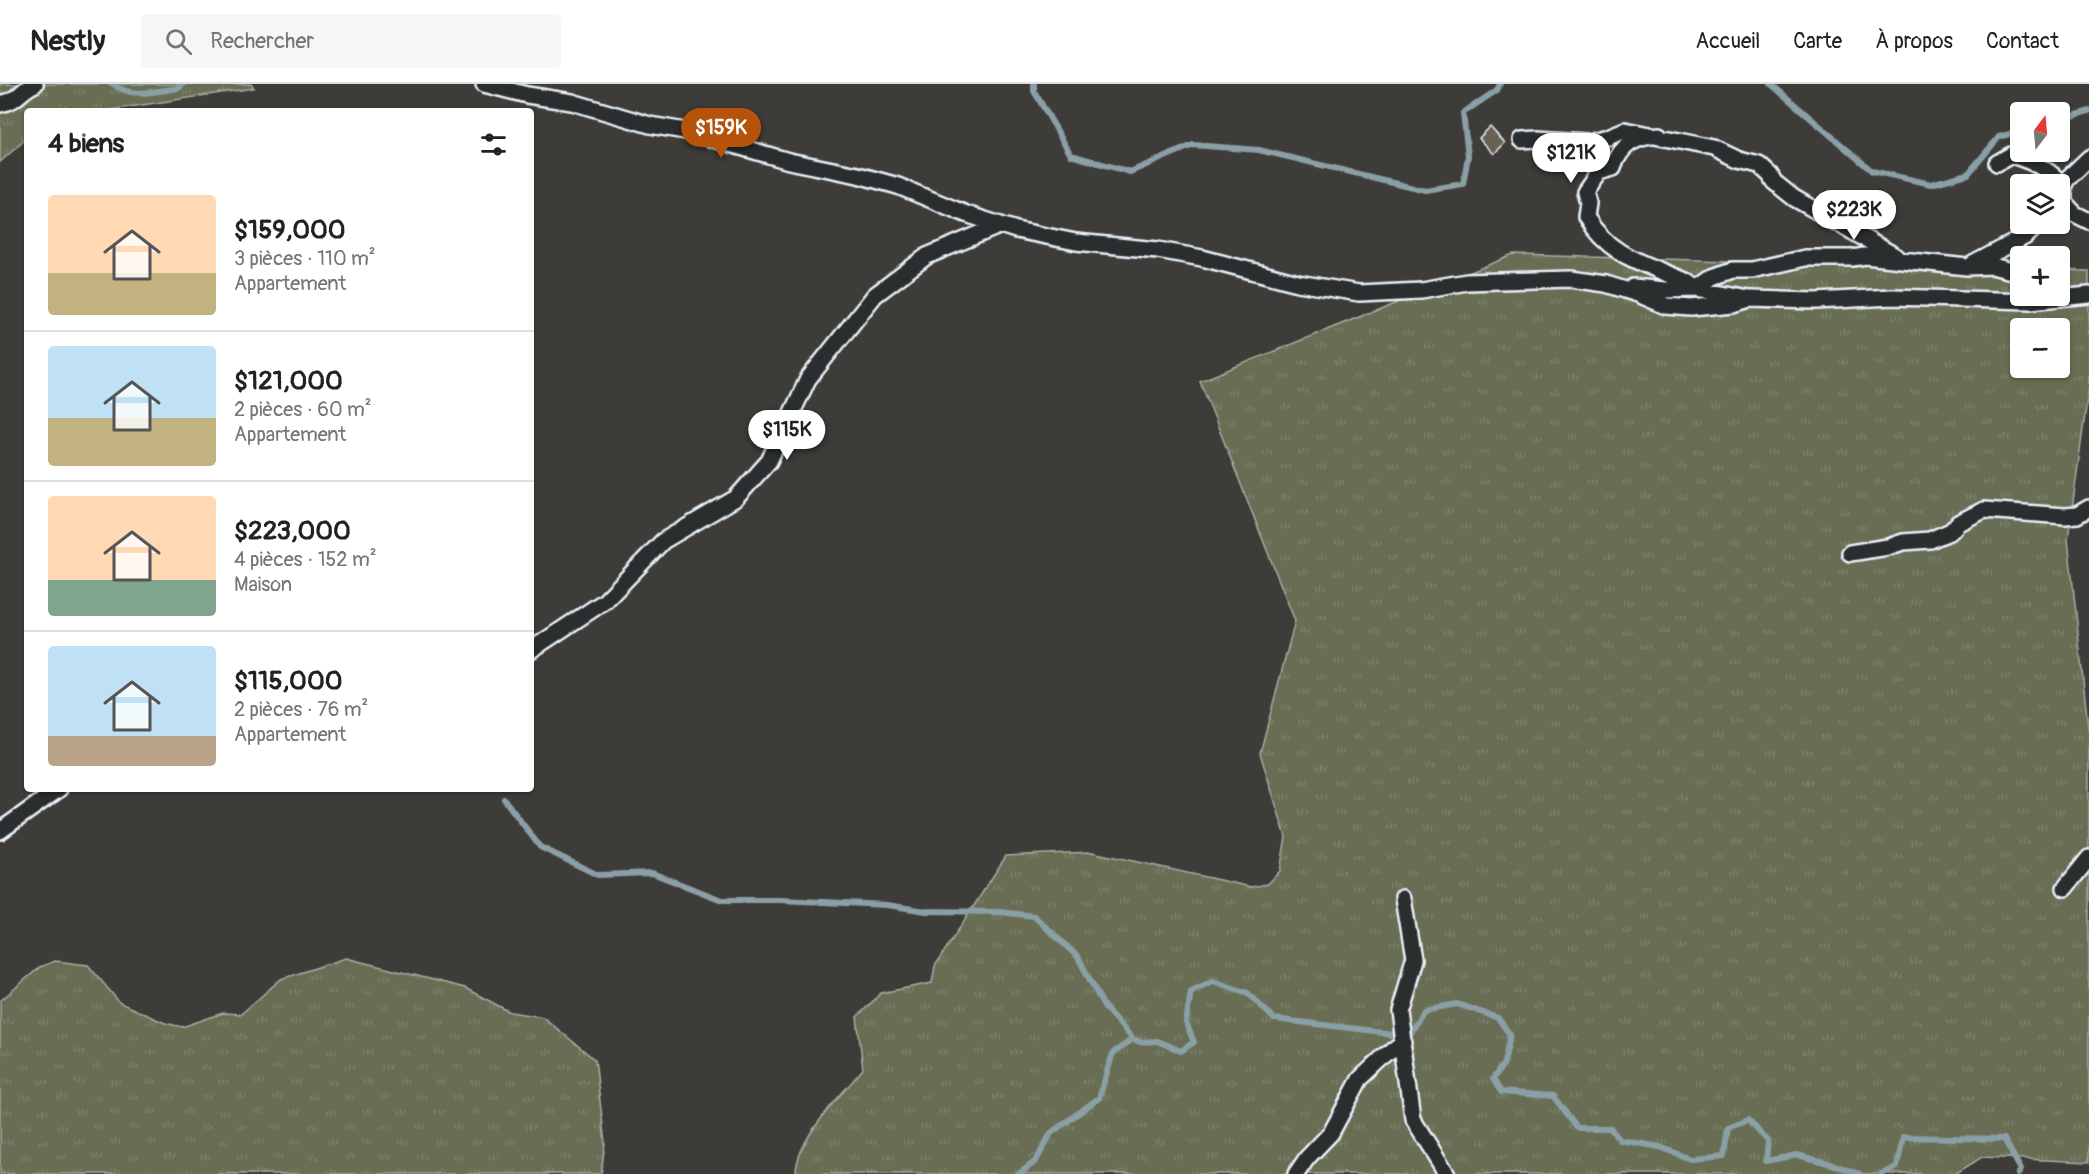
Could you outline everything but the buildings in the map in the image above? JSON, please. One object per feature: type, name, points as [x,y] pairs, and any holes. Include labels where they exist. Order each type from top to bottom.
[{"type":"street","points":[[0,104],[11,102],[35,84]]},
{"type":"street","points":[[484,84],[527,95],[572,102],[789,161],[858,175],[898,186],[966,214],[1050,238],[1170,252],[1298,283],[1359,293],[1421,290],[1467,282],[1571,279],[1665,290],[1697,289],[1750,299],[1815,301],[1892,297],[2010,300]]},
{"type":"street","points":[[1522,140],[1588,142],[1625,130],[1659,135],[1672,140],[1687,141],[1714,148],[1739,160],[1759,165],[1774,182],[1794,198],[1902,260]]},
{"type":"street","points":[[1659,135],[1640,137],[1618,155],[1613,168],[1599,171],[1586,192],[1588,203],[1586,217],[1604,241],[1621,255],[1688,282],[1697,289]]},
{"type":"street","points":[[1997,163],[2010,155],[2027,159],[2051,174]]},
{"type":"street","points":[[2070,176],[2089,158]]},
{"type":"street","points":[[2070,208],[2075,214],[2089,221]]},
{"type":"street","points":[[534,648],[605,601],[663,541],[736,498],[769,461],[808,379],[875,295],[927,256],[1001,225]]},
{"type":"street","points":[[1967,267],[2028,234]]},
{"type":"street","points":[[1697,289],[1714,277],[1733,270],[1752,270],[1805,258],[1865,256],[1967,267],[1992,266],[2010,270]]},
{"type":"street","points":[[1606,284],[1666,306],[1709,308],[1750,299]]},
{"type":"street","points":[[2070,293],[2089,295]]},
{"type":"street","points":[[1850,553],[1888,547],[1903,542],[1930,540],[1951,531],[1958,523],[1984,510],[2065,516],[2077,515],[2089,508]]},
{"type":"street","points":[[0,831],[55,792]]},
{"type":"street","points":[[2065,888],[2089,858]]},
{"type":"street","points":[[1403,899],[1413,960],[1398,1010],[1413,1120],[1447,1174]]},
{"type":"street","points":[[1296,1174],[1307,1158],[1331,1133],[1360,1079],[1403,1041]]},
{"type":"green space","points":[[0,84],[251,84],[254,88],[123,108],[24,108],[24,141],[0,162]]},
{"type":"green space","points":[[1513,255],[2010,269],[2010,306],[2070,306],[2070,270],[2089,271],[2089,385],[2068,539],[2089,736],[2089,1162],[1982,1157],[1955,1174],[796,1174],[803,1147],[811,1132],[863,1069],[857,1017],[881,993],[932,983],[935,966],[1006,856],[1092,852],[1251,887],[1268,884],[1280,871],[1286,837],[1260,753],[1295,621],[1200,381]]},
{"type":"green space","points":[[346,958],[465,988],[510,1012],[543,1017],[595,1060],[605,1143],[601,1174],[0,1174],[0,1001],[40,967],[55,961],[88,965],[120,1003],[165,1023],[182,1027],[223,1013],[241,1014],[281,979]]},
{"type":"waterway","points":[[113,84],[120,89],[136,93],[179,88],[183,84]]},
{"type":"waterway","points":[[1034,84],[1034,91],[1071,155],[1130,172],[1193,145],[1259,150],[1425,190],[1463,184],[1468,156],[1463,113],[1497,90],[1500,84]]},
{"type":"waterway","points":[[1771,84],[1872,171],[1931,184],[1968,174],[1999,137],[2010,134]]},
{"type":"waterway","points":[[2070,117],[2089,111]]},
{"type":"waterway","points":[[504,799],[540,847],[598,875],[652,873],[722,900],[887,905],[926,911],[1000,912],[1034,916],[1078,957],[1104,1007],[1133,1039],[1140,1042],[1157,1041],[1181,1051],[1194,1042],[1186,1023],[1191,991],[1213,981],[1248,993],[1274,1019],[1408,1035],[1424,1010],[1457,1004],[1498,1018],[1510,1035],[1504,1063],[1493,1079],[1501,1092],[1553,1096],[1577,1128],[1610,1128],[1620,1140],[1660,1147],[1690,1159],[1724,1156],[1728,1128],[1748,1120],[1768,1141],[1766,1161],[1797,1155],[1860,1174]]},
{"type":"waterway","points":[[1019,1174],[1036,1161],[1051,1133],[1099,1098],[1113,1053],[1133,1039]]},
{"type":"waterway","points":[[1881,1174],[1897,1167],[1903,1137],[2004,1139],[2021,1170],[2018,1174]]}]
